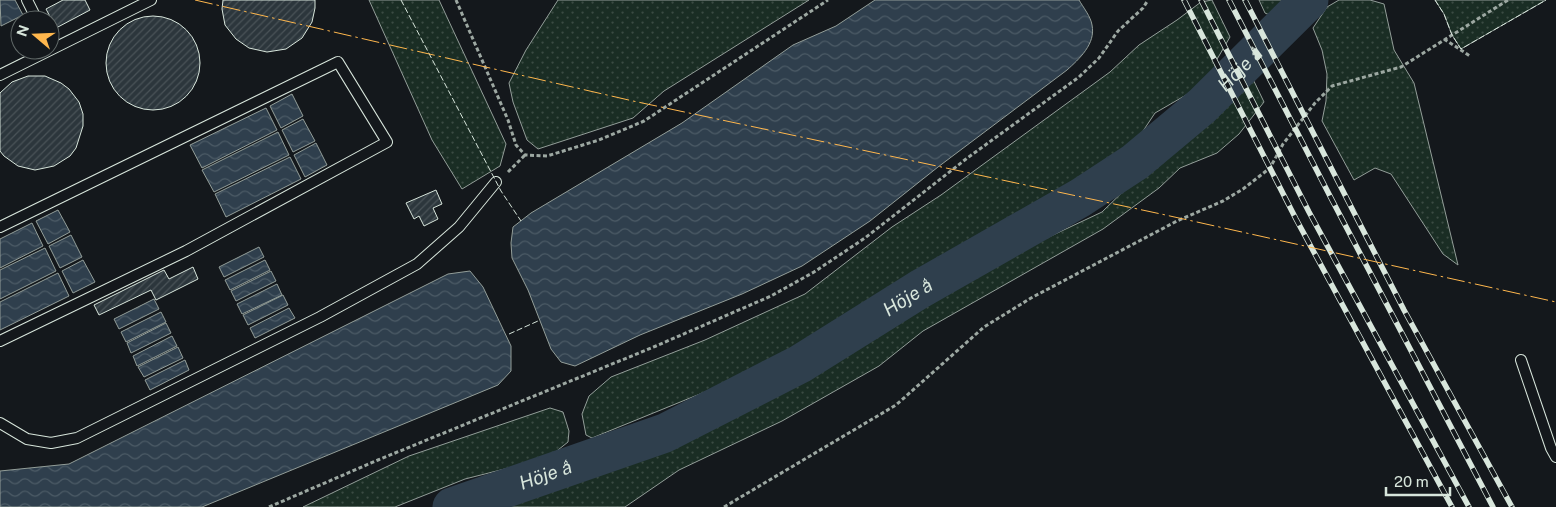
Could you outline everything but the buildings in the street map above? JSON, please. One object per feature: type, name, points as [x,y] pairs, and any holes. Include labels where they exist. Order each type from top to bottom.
[{"type":"lane","points":[[60,43],[151,0]]},
{"type":"lane","points":[[0,75],[27,60]]},
{"type":"lane","points":[[0,227],[338,62],[386,142],[186,251],[0,341]]},
{"type":"lane","points":[[0,423],[27,439],[51,443],[77,438],[320,316],[417,264],[459,226],[496,182]]},
{"type":"lane","points":[[1521,360],[1556,457]]},
{"type":"path","points":[[456,0],[508,120],[516,145],[525,155],[547,156],[598,140],[644,121],[828,0]]},
{"type":"path","points":[[269,507],[763,300],[814,272],[865,238],[966,160],[1079,77],[1099,58],[1118,30],[1143,8],[1148,0]]},
{"type":"path","points":[[724,507],[896,405],[984,327],[1023,303],[1176,221],[1223,201],[1243,189],[1270,168],[1283,144],[1315,103],[1332,86],[1401,67],[1508,0]]},
{"type":"path","points":[[1444,39],[1470,56]]},
{"type":"path","points":[[496,182],[525,155]]},
{"type":"green space","points":[[369,0],[439,0],[506,144],[500,166],[462,189],[432,140]]},
{"type":"green space","points":[[558,0],[809,0],[664,91],[633,118],[538,149],[527,140],[513,102],[509,83],[526,50]]},
{"type":"green space","points":[[1212,0],[1230,37],[1216,61],[1212,80],[1155,113],[1143,131],[1123,153],[1098,166],[1080,180],[1074,188],[1008,219],[876,298],[826,332],[722,385],[592,438],[586,435],[582,414],[589,396],[611,377],[705,340],[805,294],[892,227],[941,195],[1110,72],[1139,45],[1201,2]]},
{"type":"green space","points":[[1259,0],[1296,0],[1287,12],[1274,17],[1265,13]]},
{"type":"green space","points":[[1339,0],[1370,0],[1384,4],[1394,50],[1414,83],[1458,265],[1443,254],[1391,174],[1375,168],[1354,180],[1322,121],[1326,101],[1327,74],[1322,50],[1313,28],[1327,7]]},
{"type":"green space","points":[[1435,0],[1546,0],[1461,49]]},
{"type":"green space","points":[[1250,73],[1264,102],[1239,134],[1217,153],[1180,168],[1159,188],[1103,229],[923,331],[879,366],[782,421],[679,470],[625,507],[500,507],[547,491],[742,410],[835,361],[894,327],[970,274],[1102,212],[1174,142],[1224,100]]},
{"type":"green space","points":[[550,408],[563,412],[569,431],[568,442],[548,458],[465,479],[395,507],[303,507],[409,456]]},
{"type":"water","points":[[0,0],[15,0],[20,10],[10,10],[10,22],[1,26]]},
{"type":"water","points":[[875,0],[1079,0],[1090,19],[1093,32],[1086,51],[1067,70],[870,221],[802,266],[742,294],[640,335],[575,366],[561,362],[551,349],[528,290],[512,258],[513,227],[531,213],[682,123],[793,45],[836,26]]},
{"type":"water","points":[[292,94],[303,116],[281,128],[270,106]]},
{"type":"water","points":[[266,108],[277,130],[202,168],[190,145]]},
{"type":"water","points":[[303,119],[315,141],[293,152],[282,130]]},
{"type":"water","points":[[278,132],[289,155],[214,192],[202,170]]},
{"type":"water","points":[[316,143],[327,165],[305,177],[294,155]]},
{"type":"water","points":[[290,157],[301,179],[226,217],[215,194]]},
{"type":"water","points":[[58,210],[70,232],[48,244],[36,221]]},
{"type":"water","points":[[32,223],[43,246],[0,268],[0,239]]},
{"type":"water","points":[[71,235],[82,257],[60,268],[49,246]]},
{"type":"water","points":[[259,247],[264,257],[224,277],[219,267]]},
{"type":"water","points":[[45,248],[56,271],[0,299],[0,270]]},
{"type":"water","points":[[83,260],[95,282],[73,293],[62,271]]},
{"type":"water","points":[[265,260],[270,270],[230,290],[225,280]]},
{"type":"water","points":[[271,271],[276,281],[236,301],[231,291]]},
{"type":"water","points":[[470,271],[483,287],[511,346],[511,371],[498,385],[202,507],[0,507],[0,471],[69,464],[448,274]]},
{"type":"water","points":[[58,273],[69,296],[0,330],[0,302]]},
{"type":"water","points":[[277,284],[282,295],[242,314],[237,304]]},
{"type":"water","points":[[283,295],[288,305],[248,325],[243,315]]},
{"type":"water","points":[[154,299],[159,309],[119,329],[114,319]]},
{"type":"water","points":[[289,308],[295,318],[255,338],[250,328]]},
{"type":"water","points":[[161,312],[166,322],[126,342],[121,332]]},
{"type":"water","points":[[166,323],[171,333],[131,353],[127,343]]},
{"type":"water","points":[[172,336],[177,346],[137,366],[133,356]]},
{"type":"water","points":[[178,347],[183,358],[144,377],[138,367]]},
{"type":"water","points":[[185,360],[189,370],[150,390],[145,380]]},
{"type":"waterway","name":"Höje å","points":[[452,507],[665,433],[800,364],[920,289],[1080,198],[1135,162],[1202,106],[1309,0]]},
{"type":"railway","points":[[1184,0],[1296,219],[1452,507]]},
{"type":"railway","points":[[1201,0],[1309,212],[1469,507]]},
{"type":"railway","points":[[1229,0],[1493,507]]},
{"type":"railway","points":[[1245,0],[1404,310],[1512,507]]},
{"type":"fence","points":[[401,0],[501,191],[521,221]]},
{"type":"fence","points":[[1435,0],[1461,49],[1546,0]]},
{"type":"fence","points":[[509,334],[538,321]]},
{"type":"power","points":[[195,0],[633,101],[1161,214],[1556,302]]}]
